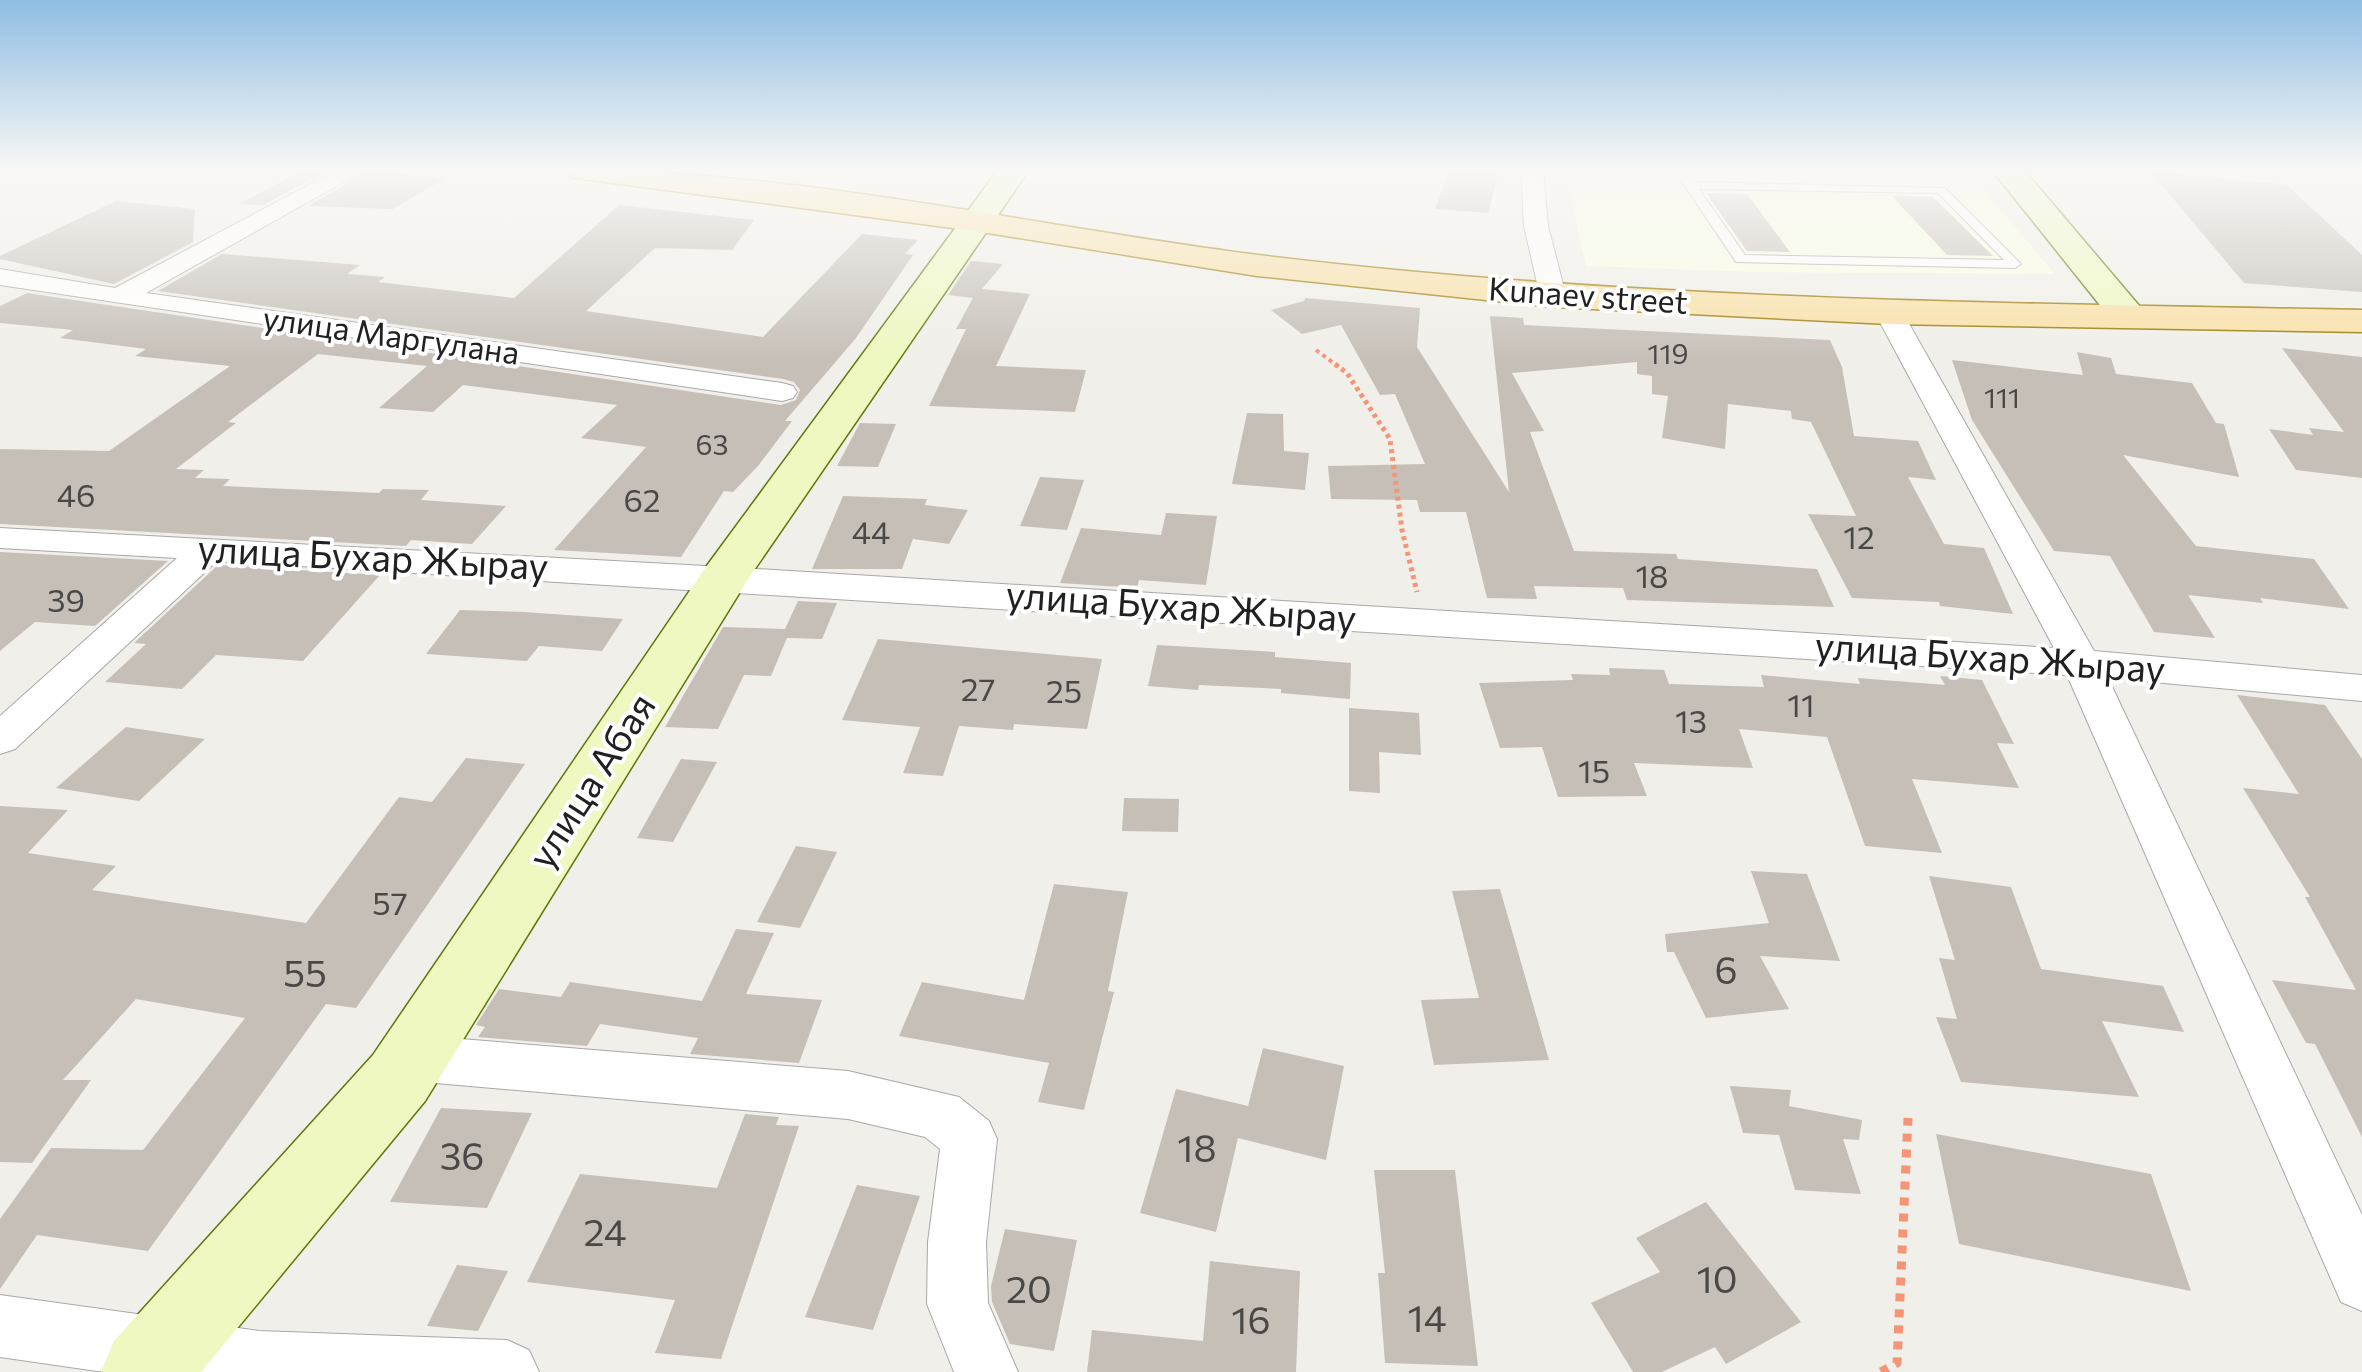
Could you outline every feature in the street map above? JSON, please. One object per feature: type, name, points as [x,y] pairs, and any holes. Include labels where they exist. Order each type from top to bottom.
[{"type":"main road","name":"Kunaev street","points":[[1057,234],[1257,266],[1552,296],[1889,312],[2362,321]]},
{"type":"street","points":[[119,298],[236,234]]},
{"type":"street","name":"улица Абая","points":[[154,1361],[412,1058],[724,578],[966,234]]},
{"type":"street","points":[[1538,234],[1552,296]]},
{"type":"street","points":[[2060,234],[2128,316]]},
{"type":"street","name":"улица Маргулана","points":[[5,281],[782,392]]},
{"type":"street","points":[[1889,312],[2081,663],[2362,1281]]},
{"type":"street","name":"улица Бухар Жырау","points":[[0,538],[724,578],[2081,663],[2362,688]]},
{"type":"street","points":[[0,739],[208,550]]},
{"type":"street","points":[[412,1058],[848,1095],[940,1115],[969,1139],[957,1242],[958,1304],[986,1372]]},
{"type":"street","points":[[0,1326],[154,1361],[507,1372]]},
{"type":"lane","points":[[1724,234],[1741,259],[2015,264],[1985,234]]},
{"type":"path","points":[[1316,350],[1348,373],[1390,439],[1402,530],[1425,622]]},
{"type":"path","points":[[1881,1372],[1897,1363],[1908,1118]]},
{"type":"shaded area","points":[[1579,234],[2021,234],[2055,274],[1755,272],[1586,266]]},
{"type":"building","points":[[46,234],[193,234],[193,242],[114,284],[0,256]]},
{"type":"building","points":[[586,234],[744,234],[732,250],[655,248],[586,311],[763,337],[862,234],[918,240],[905,254],[913,255],[856,338],[785,421],[792,421],[758,466],[733,492],[724,491],[681,557],[554,550],[646,447],[581,438],[617,405],[463,385],[433,412],[379,408],[427,366],[318,354],[228,422],[236,423],[176,469],[204,470],[195,478],[230,479],[223,486],[379,493],[383,489],[429,490],[421,500],[506,506],[472,544],[411,540],[406,546],[0,524],[0,449],[109,451],[230,366],[135,356],[146,349],[60,338],[73,330],[0,323],[0,306],[27,293],[781,405],[796,400],[800,390],[794,382],[783,379],[158,291],[222,254],[360,265],[347,274],[385,277],[378,282],[514,298]]},
{"type":"building","points":[[1735,234],[1777,234],[1790,252],[1747,251]]},
{"type":"building","points":[[1927,234],[1971,234],[1993,256],[1947,255]]},
{"type":"building","points":[[2203,234],[2340,234],[2362,255],[2362,292],[2244,283]]},
{"type":"building","points":[[971,261],[1003,264],[982,289],[1030,294],[996,366],[1086,370],[1075,412],[929,406],[966,329],[956,329],[973,298],[948,295]]},
{"type":"building","points":[[1305,298],[1420,308],[1417,347],[1509,492],[1490,316],[1523,318],[1524,325],[1830,340],[1842,367],[1854,436],[1918,441],[1936,480],[1908,477],[1944,544],[1984,548],[2013,614],[1940,606],[1939,602],[1852,598],[1808,514],[1856,516],[1811,422],[1792,419],[1791,411],[1728,404],[1725,449],[1662,438],[1668,396],[1652,394],[1652,376],[1637,374],[1637,362],[1512,373],[1544,431],[1530,432],[1574,551],[1676,554],[1678,559],[1817,569],[1834,607],[1627,600],[1623,588],[1534,586],[1537,599],[1487,598],[1466,512],[1420,512],[1417,500],[1331,499],[1328,466],[1425,464],[1395,394],[1380,395],[1341,325],[1302,334],[1271,310]]},
{"type":"building","points":[[2282,348],[2362,357],[2362,478],[2296,470],[2269,429],[2313,435],[2309,428],[2344,432]]},
{"type":"building","points":[[2077,352],[2111,358],[2116,374],[2192,383],[2216,423],[2224,424],[2239,477],[2123,455],[2196,546],[2314,559],[2349,609],[2260,598],[2263,603],[2188,595],[2215,638],[2154,632],[2110,556],[2054,551],[1972,420],[1952,360],[2083,375]]},
{"type":"building","points":[[1247,413],[1283,414],[1284,451],[1309,453],[1305,490],[1232,484]]},
{"type":"building","points":[[860,423],[896,424],[878,467],[837,466]]},
{"type":"building","points":[[1040,477],[1084,480],[1067,530],[1020,526]]},
{"type":"building","points":[[843,496],[927,499],[925,505],[968,510],[949,544],[913,539],[902,569],[812,569]]},
{"type":"building","points":[[1166,513],[1217,516],[1206,585],[1139,580],[1137,588],[1060,583],[1081,528],[1161,535]]},
{"type":"building","points":[[0,552],[168,561],[95,626],[35,622],[0,651]]},
{"type":"building","points":[[218,565],[380,575],[303,661],[216,655],[182,689],[105,682],[146,644],[134,643]]},
{"type":"building","points":[[798,601],[837,603],[822,639],[787,638],[771,676],[744,675],[718,729],[665,727],[723,627],[785,629]]},
{"type":"building","points":[[460,610],[623,619],[602,651],[539,646],[527,661],[426,654]]},
{"type":"building","points":[[878,639],[1102,659],[1087,729],[1014,724],[1013,730],[959,726],[943,776],[903,773],[920,727],[842,720]]},
{"type":"building","points":[[1157,645],[1275,652],[1275,657],[1351,663],[1350,699],[1281,693],[1281,689],[1148,686]]},
{"type":"building","points":[[1609,668],[1664,670],[1669,684],[1764,687],[1761,675],[1860,684],[1858,678],[1945,685],[1940,676],[1982,680],[2014,744],[1997,743],[2019,788],[1912,779],[1942,853],[1865,846],[1827,737],[1739,729],[1753,768],[1634,763],[1647,796],[1558,797],[1542,747],[1500,748],[1479,683],[1573,680],[1571,674],[1610,675]]},
{"type":"building","points":[[2237,695],[2325,705],[2362,759],[2362,1137],[2315,1044],[2306,1043],[2272,980],[2356,990],[2305,897],[2310,897],[2243,788],[2299,794]]},
{"type":"building","points":[[1349,708],[1419,713],[1421,755],[1379,752],[1380,793],[1349,791]]},
{"type":"building","points":[[126,727],[205,739],[139,801],[56,788]]},
{"type":"building","points":[[466,758],[525,764],[356,1008],[326,1004],[148,1251],[37,1235],[0,1289],[0,1219],[51,1148],[143,1150],[245,1018],[136,999],[63,1080],[91,1080],[32,1163],[0,1162],[0,806],[68,810],[28,853],[116,866],[92,890],[306,923],[399,797],[432,802]]},
{"type":"building","points":[[681,759],[717,762],[673,842],[637,838]]},
{"type":"building","points":[[1124,798],[1179,799],[1178,832],[1122,831]]},
{"type":"building","points":[[796,846],[837,852],[800,928],[757,922]]},
{"type":"building","points":[[1751,871],[1807,874],[1840,961],[1760,956],[1789,1009],[1706,1018],[1674,952],[1667,952],[1665,934],[1769,923]]},
{"type":"building","points":[[1929,876],[2011,887],[2041,969],[2163,986],[2184,1032],[2102,1021],[2139,1097],[1961,1082],[1936,1017],[1957,1019],[1939,958],[1955,960]]},
{"type":"building","points":[[1054,884],[1128,892],[1108,991],[1114,992],[1084,1110],[1038,1102],[1049,1063],[899,1036],[922,982],[1024,1000]]},
{"type":"building","points":[[1500,889],[1549,1060],[1434,1065],[1421,1000],[1479,998],[1452,891]]},
{"type":"building","points":[[736,929],[774,933],[746,994],[822,1000],[799,1063],[690,1054],[698,1038],[600,1024],[587,1046],[478,1037],[485,1027],[476,1025],[499,989],[561,997],[570,982],[702,1001]]},
{"type":"building","points":[[1263,1048],[1344,1066],[1326,1160],[1238,1138],[1216,1232],[1140,1213],[1176,1089],[1248,1106]]},
{"type":"building","points":[[1730,1086],[1791,1090],[1789,1106],[1862,1120],[1859,1140],[1843,1139],[1861,1194],[1795,1190],[1779,1135],[1743,1133]]},
{"type":"building","points":[[441,1108],[532,1113],[487,1208],[390,1202]]},
{"type":"building","points":[[745,1114],[779,1117],[776,1125],[799,1126],[721,1359],[655,1353],[675,1300],[527,1282],[580,1174],[717,1188]]},
{"type":"building","points":[[1936,1134],[2151,1174],[2191,1291],[1959,1244]]},
{"type":"building","points":[[1374,1170],[1455,1170],[1478,1366],[1385,1363],[1378,1273],[1385,1273]]},
{"type":"building","points":[[857,1185],[920,1196],[873,1330],[805,1317]]},
{"type":"building","points":[[1706,1202],[1801,1322],[1726,1364],[1715,1347],[1662,1372],[1633,1372],[1591,1303],[1660,1272],[1636,1238]]},
{"type":"building","points":[[1005,1229],[1077,1240],[1054,1351],[1010,1344],[992,1302],[991,1286]]},
{"type":"building","points":[[1210,1261],[1300,1271],[1296,1372],[1087,1372],[1092,1330],[1203,1341]]},
{"type":"building","points":[[457,1265],[508,1271],[478,1331],[427,1326]]}]
